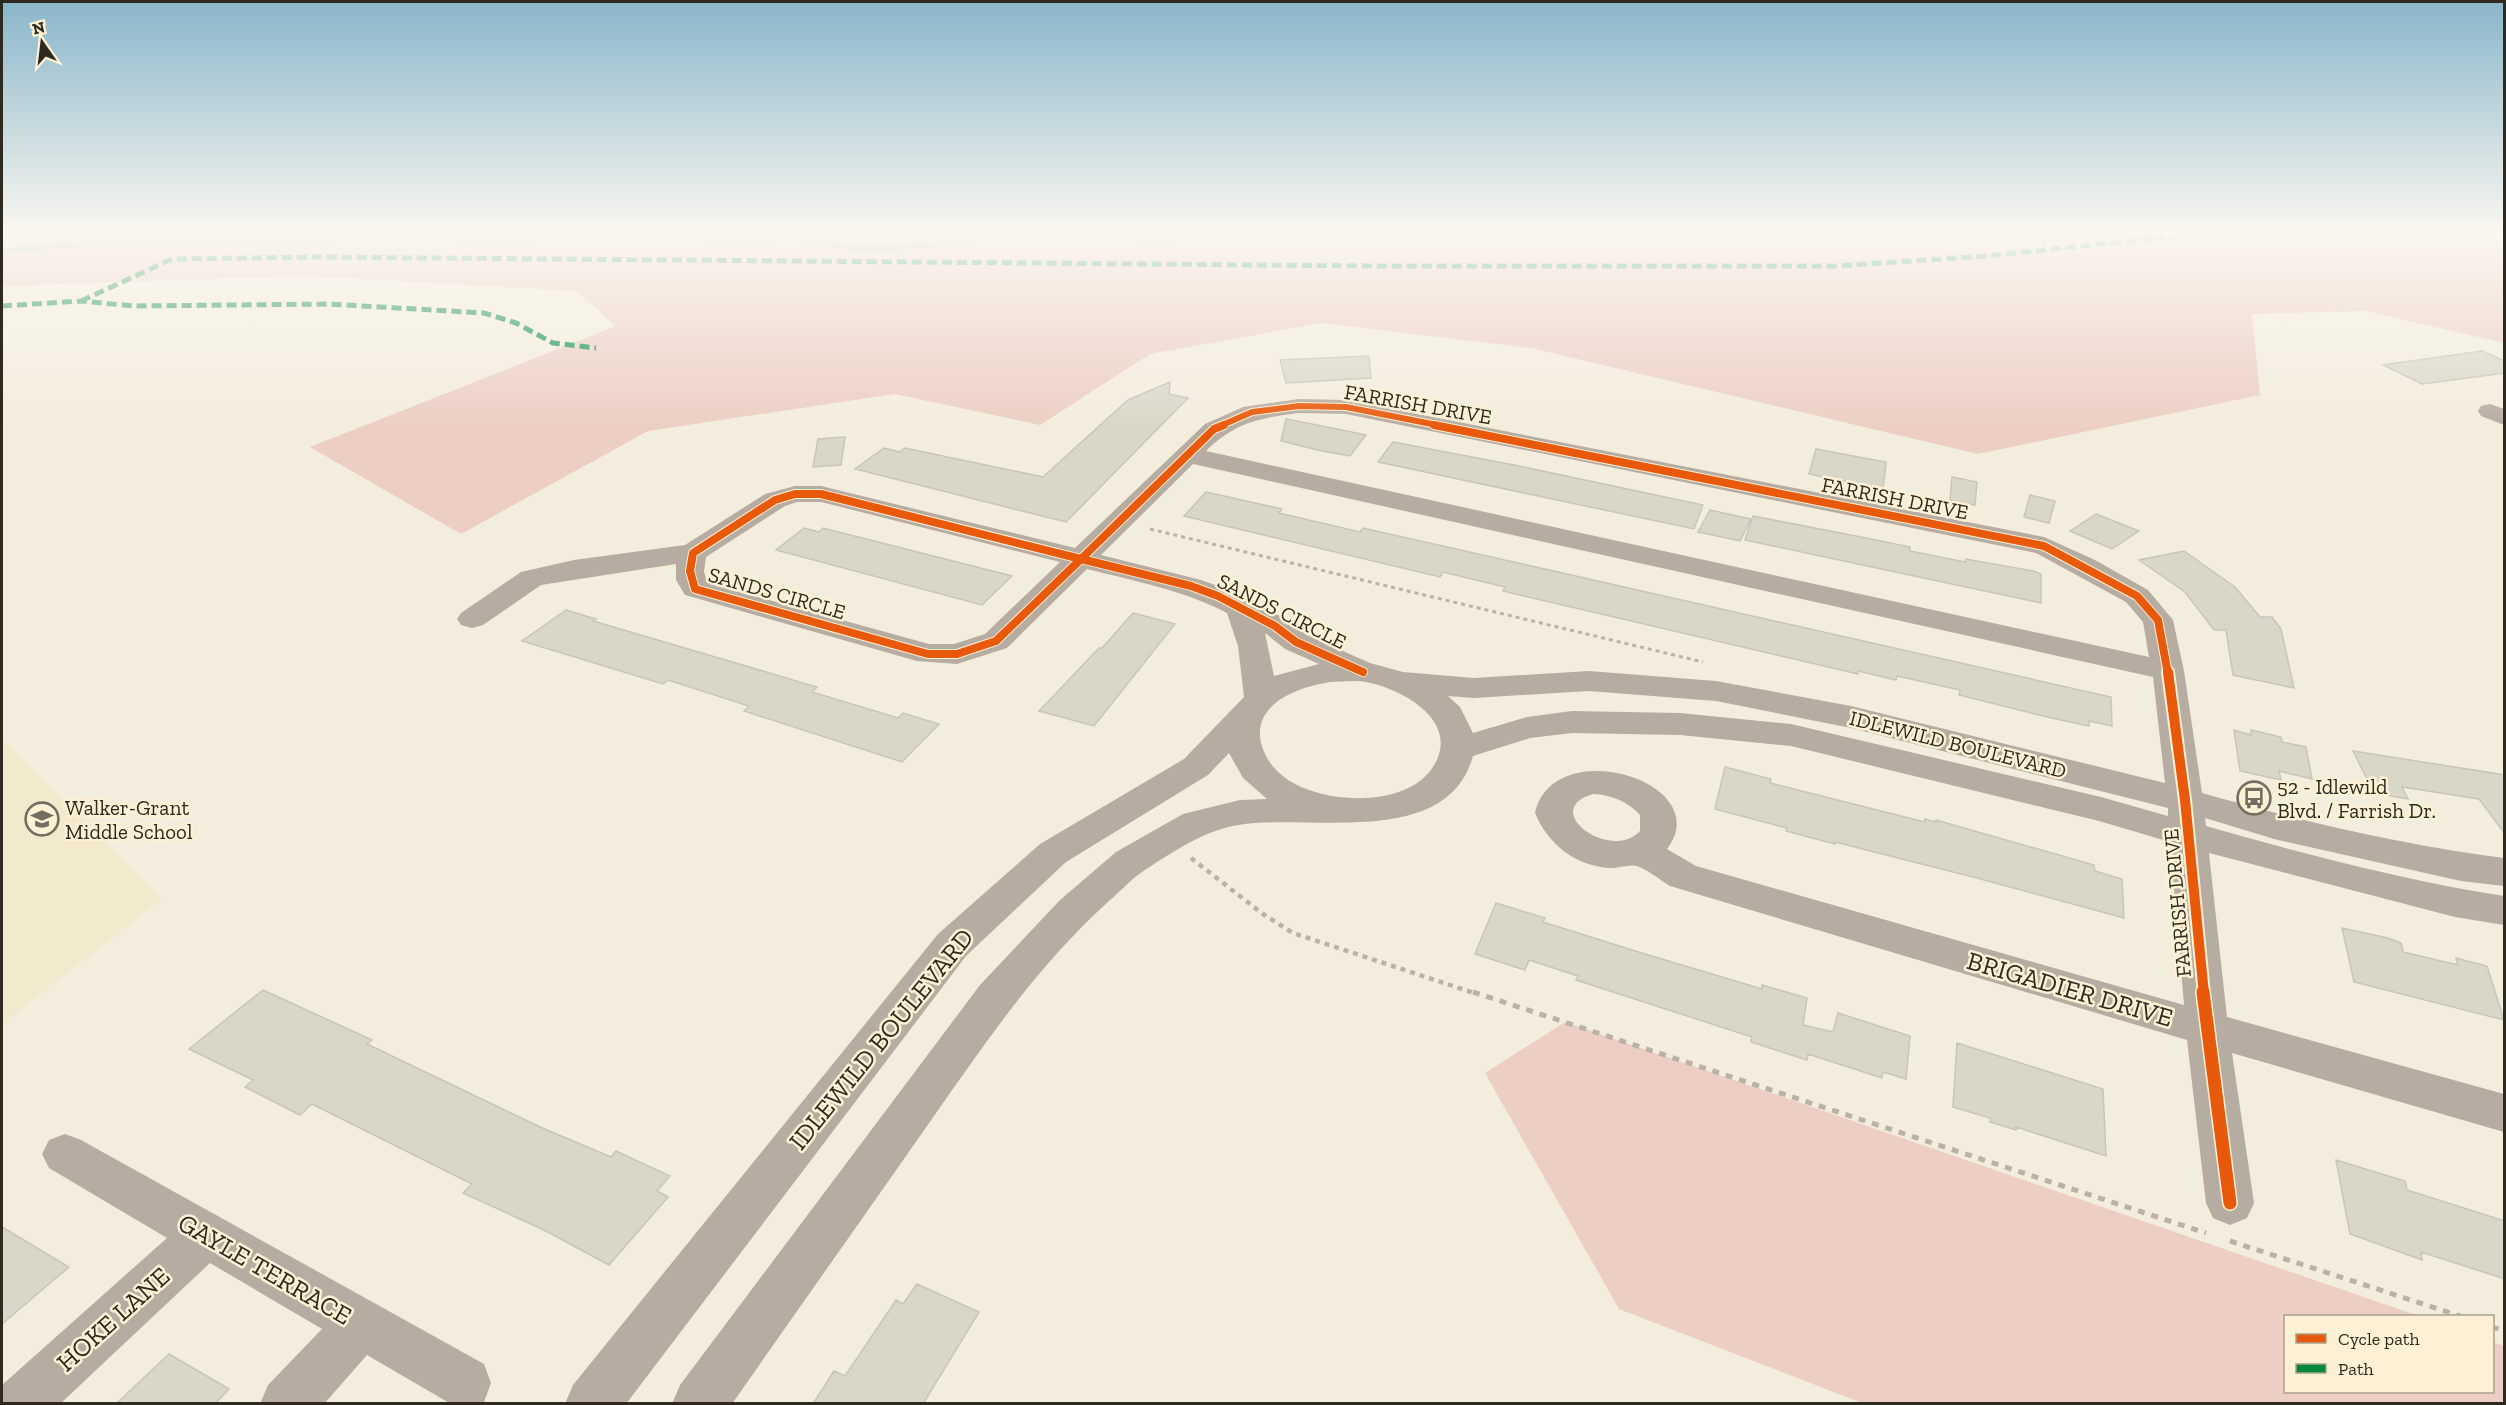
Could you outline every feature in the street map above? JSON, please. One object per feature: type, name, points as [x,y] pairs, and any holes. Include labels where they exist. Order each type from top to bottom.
[{"type":"street","name":"FARRISH DRIVE","points":[[1079,559],[1214,429],[1252,412],[1299,406],[1346,407],[2044,546],[2085,566],[2137,597],[2157,621],[2168,671],[2187,817],[2207,1029],[2221,1225]]},
{"type":"street","points":[[1188,455],[2168,671]]},
{"type":"street","name":"SANDS CIRCLE","points":[[1079,559],[996,641],[957,654],[928,654],[695,589],[688,576],[693,553],[775,500],[795,494],[822,494],[1191,586],[1218,596],[1275,626],[1296,642],[1363,672]]},
{"type":"street","points":[[472,619],[531,578],[574,569],[693,553]]},
{"type":"street","name":"SANDS CIRCLE","points":[[1240,609],[1254,646],[1256,704]]},
{"type":"street","points":[[699,1404],[995,997],[1074,910],[1129,862],[1196,823],[1240,812],[1343,810],[1377,809],[1409,802],[1434,788],[1451,769],[1458,749],[1455,728],[1443,708],[1423,692],[1403,682],[1363,672],[1330,672],[1297,678],[1270,691],[1256,704],[1242,729],[1244,751],[1256,772],[1278,791],[1308,804],[1343,810]]},
{"type":"street","name":"IDLEWILD BOULEVARD","points":[[1403,682],[1474,688],[1589,681],[1716,691],[1851,717],[2187,817],[2456,903],[2505,910]]},
{"type":"street","name":"IDLEWILD BOULEVARD","points":[[592,1404],[951,945],[1053,853],[1196,767],[1256,704]]},
{"type":"street","name":"IDLEWILD BOULEVARD","points":[[1458,749],[1527,728],[1572,722],[1680,724],[1791,735],[2101,809],[2274,826],[2461,867],[2505,872]]},
{"type":"street","name":"BRIGADIER DRIVE","points":[[1641,851],[1683,876],[2207,1029],[2505,1113]]},
{"type":"street","name":"GAYLE TERRACE","points":[[65,1154],[465,1383]]},
{"type":"street","name":"HOKE LANE","points":[[21,1404],[205,1235]]},
{"type":"street","points":[[287,1404],[361,1325]]},
{"type":"path","points":[[1144,527],[1708,663]]},
{"type":"path","points":[[1188,856],[1263,914],[1293,933],[2221,1225],[2455,1315]]},
{"type":"shaded area","points":[[585,299],[2504,299],[2504,343],[2366,311],[2252,314],[2260,395],[1978,454],[1531,348],[1321,323],[1150,354],[1040,425],[895,394],[648,431],[461,534],[310,447],[616,326]]},
{"type":"shaded area","name":"Walker-Grant Middle School","points":[[2,738],[162,899],[2,1024]]},
{"type":"shaded area","points":[[1565,1022],[2416,1315],[2284,1315],[2284,1393],[2494,1393],[2494,1342],[2504,1346],[2504,1403],[1862,1403],[1619,1309],[1485,1073]]},
{"type":"building","points":[[2482,351],[2505,361],[2505,373],[2422,384],[2383,365]]},
{"type":"building","points":[[1369,356],[1371,378],[1286,383],[1280,360]]},
{"type":"building","points":[[1170,382],[1169,394],[1188,398],[1066,522],[855,469],[884,448],[900,452],[905,448],[1043,477],[1128,400]]},
{"type":"building","points":[[1286,419],[1366,435],[1350,456],[1322,451],[1281,441]]},
{"type":"building","points":[[845,437],[841,465],[813,467],[818,439]]},
{"type":"building","points":[[1393,442],[1703,505],[1694,529],[1378,462]]},
{"type":"building","points":[[1816,449],[1886,462],[1883,489],[1809,474]]},
{"type":"building","points":[[1952,477],[1977,482],[1975,505],[1950,500]]},
{"type":"building","points":[[1206,492],[1282,509],[1279,513],[1360,532],[1363,528],[2111,697],[2112,726],[2089,721],[2089,726],[2047,717],[1959,695],[1960,690],[1897,676],[1896,680],[1858,671],[1858,674],[1503,591],[1505,587],[1443,572],[1440,577],[1184,516]]},
{"type":"building","points":[[2030,495],[2055,501],[2049,523],[2024,517]]},
{"type":"building","points":[[1710,510],[1751,519],[1740,541],[1698,532]]},
{"type":"building","points":[[2096,514],[2139,531],[2112,549],[2070,531]]},
{"type":"building","points":[[1753,516],[1910,547],[1910,551],[1965,562],[1966,559],[2033,571],[2041,574],[2041,603],[1745,540]]},
{"type":"building","points":[[804,528],[819,532],[823,528],[1012,576],[982,605],[776,550]]},
{"type":"building","points":[[2184,551],[2235,587],[2260,617],[2272,617],[2281,629],[2294,688],[2233,675],[2226,630],[2214,630],[2185,592],[2139,560]]},
{"type":"building","points":[[566,610],[596,619],[593,621],[817,687],[812,692],[898,718],[903,713],[939,724],[902,762],[744,711],[749,706],[668,680],[663,684],[522,641]]},
{"type":"building","points":[[1133,613],[1175,624],[1094,726],[1039,711],[1099,648],[1102,648]]},
{"type":"building","points":[[2234,730],[2251,735],[2251,730],[2281,737],[2282,742],[2306,747],[2312,779],[2279,771],[2281,780],[2240,771]]},
{"type":"building","points":[[2353,751],[2505,775],[2505,834],[2479,799],[2402,787],[2408,799],[2374,793]]},
{"type":"building","points":[[1725,767],[1771,779],[1770,783],[1925,822],[1925,819],[1936,822],[1936,820],[2094,865],[2095,871],[2122,879],[2124,918],[1973,877],[1786,831],[1787,828],[1715,809]]},
{"type":"building","points":[[1496,903],[1545,918],[1543,922],[1645,954],[1762,989],[1762,985],[1807,998],[1803,1025],[1833,1032],[1838,1013],[1910,1036],[1906,1079],[1883,1072],[1882,1078],[1808,1054],[1807,1060],[1751,1042],[1752,1037],[1576,980],[1578,976],[1529,960],[1525,970],[1475,954]]},
{"type":"building","points":[[2342,928],[2401,943],[2403,952],[2458,965],[2456,958],[2487,966],[2504,1020],[2354,982]]},
{"type":"building","points":[[263,990],[372,1040],[367,1044],[540,1127],[611,1157],[616,1151],[670,1176],[657,1191],[668,1197],[609,1265],[544,1230],[463,1193],[472,1184],[312,1104],[300,1115],[245,1087],[253,1080],[189,1049]]},
{"type":"building","points":[[1957,1043],[2103,1089],[2106,1156],[2016,1127],[2016,1130],[1990,1122],[1990,1118],[1953,1107]]},
{"type":"building","points":[[2336,1160],[2405,1181],[2407,1190],[2505,1221],[2505,1279],[2421,1252],[2422,1260],[2350,1234]]},
{"type":"building","points":[[2,1227],[69,1267],[2,1324]]},
{"type":"building","points":[[917,1284],[979,1312],[923,1404],[813,1404],[834,1371],[845,1376],[896,1300],[903,1304]]},
{"type":"building","points":[[169,1354],[229,1389],[215,1404],[116,1404]]},
{"type":"marked path","points":[[81,301],[86,299]]},
{"type":"marked path","points":[[2,306],[81,301],[134,306],[329,304],[484,313],[516,323],[553,343],[596,348]]},
{"type":"cycle path","points":[[1363,672],[1296,642],[1275,626],[1218,596],[1191,586],[821,494],[795,494],[775,500],[693,553],[691,563],[690,575],[695,589],[928,654],[957,654],[996,641],[1214,429],[1252,412],[1299,406],[1346,407],[2044,546],[2137,596],[2158,620],[2168,671],[2185,800],[2207,1029],[2230,1203]]},
{"type":"place","name":"52 - Idlewild Blvd. / Farrish Dr.","points":[[2254,798]]},
{"type":"place","name":"Walker-Grant Middle School","points":[[42,819]]}]
